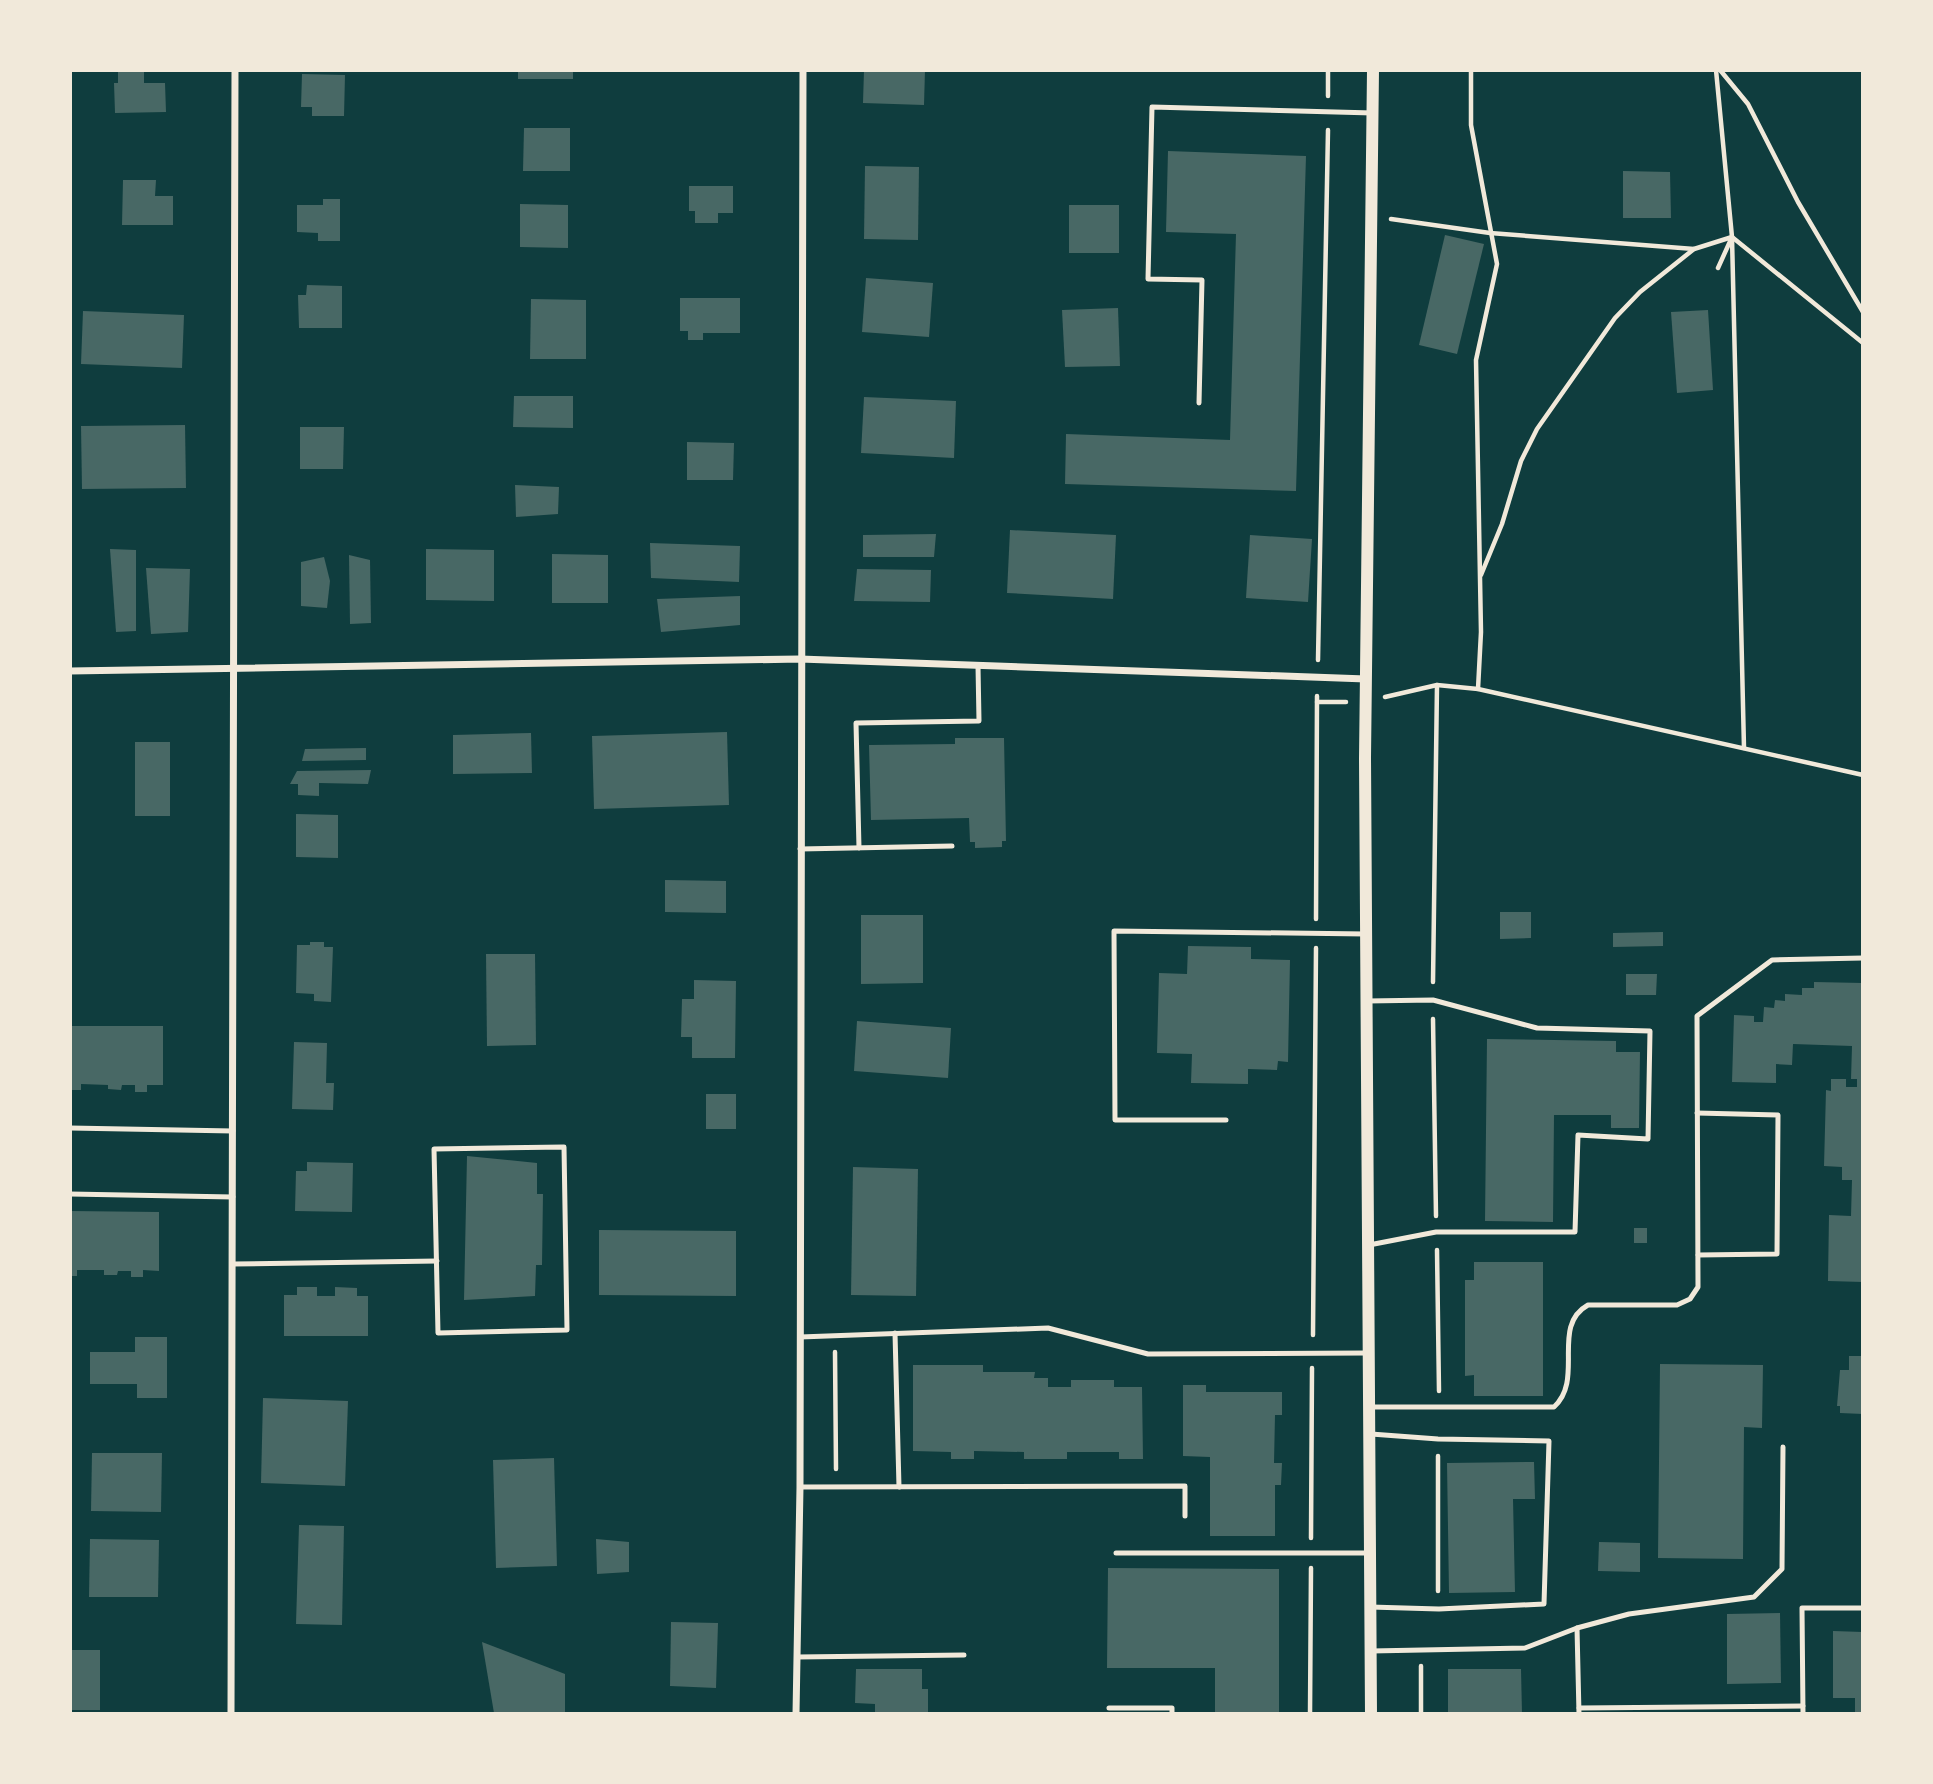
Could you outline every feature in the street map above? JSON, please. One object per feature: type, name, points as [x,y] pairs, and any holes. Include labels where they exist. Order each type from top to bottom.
[{"type":"street","points":[[231,1714],[235,70]]},
{"type":"street","points":[[796,1714],[800,1488],[803,70]]},
{"type":"street","points":[[1371,1714],[1366,934],[1373,70]]},
{"type":"street","points":[[70,671],[800,659],[1367,679]]},
{"type":"lane","points":[[1199,403],[1202,280],[1148,279],[1152,107],[1373,113]]},
{"type":"lane","points":[[859,848],[856,723],[979,721],[978,666]]},
{"type":"lane","points":[[800,849],[952,846]]},
{"type":"lane","points":[[1226,1120],[1115,1119],[1114,931],[1366,934]]},
{"type":"lane","points":[[1369,1407],[1553,1407],[1568,1388],[1570,1325],[1576,1314],[1588,1306],[1684,1303],[1698,1287],[1697,1016],[1772,960],[1863,958]]},
{"type":"lane","points":[[1367,1001],[1433,1000],[1537,1028],[1650,1031],[1648,1139],[1578,1135],[1575,1232],[1436,1231],[1369,1245]]},
{"type":"lane","points":[[1697,1112],[1778,1115],[1777,1254],[1698,1255]]},
{"type":"lane","points":[[70,1128],[233,1131]]},
{"type":"lane","points":[[564,1147],[567,1330],[438,1333],[437,1261],[434,1149],[564,1147]]},
{"type":"lane","points":[[70,1194],[233,1197]]},
{"type":"lane","points":[[233,1265],[437,1261]]},
{"type":"lane","points":[[800,1337],[1048,1328],[1148,1354],[1369,1353]]},
{"type":"lane","points":[[895,1334],[899,1487]]},
{"type":"lane","points":[[1370,1434],[1438,1439],[1549,1441],[1544,1604],[1438,1609],[1370,1608]]},
{"type":"lane","points":[[1371,1651],[1525,1648],[1577,1628],[1629,1614],[1754,1597],[1782,1569],[1783,1447]]},
{"type":"lane","points":[[800,1488],[1185,1486],[1185,1516]]},
{"type":"lane","points":[[1116,1553],[1370,1553]]},
{"type":"lane","points":[[1803,1714],[1802,1608],[1863,1608]]},
{"type":"lane","points":[[1577,1628],[1579,1711],[1803,1706]]},
{"type":"lane","points":[[797,1657],[964,1655]]},
{"type":"lane","points":[[1109,1708],[1172,1708],[1172,1714]]},
{"type":"path","points":[[1310,1714],[1317,702],[1328,70]]},
{"type":"path","points":[[1471,70],[1471,125],[1497,264],[1476,360],[1478,689]]},
{"type":"path","points":[[1718,70],[1732,237],[1744,748]]},
{"type":"path","points":[[1718,70],[1748,104],[1798,202],[1863,312]]},
{"type":"path","points":[[1372,216],[1490,233],[1694,249]]},
{"type":"path","points":[[1479,579],[1502,524],[1521,461],[1537,429],[1615,318],[1640,292],[1694,249],[1732,237]]},
{"type":"path","points":[[1718,268],[1732,237]]},
{"type":"path","points":[[1732,237],[1863,343]]},
{"type":"path","points":[[1317,702],[1367,702],[1437,685],[1478,689],[1863,775]]},
{"type":"path","points":[[1437,685],[1433,1000],[1439,1407]]},
{"type":"path","points":[[834,1336],[836,1487]]},
{"type":"path","points":[[1438,1439],[1438,1609]]},
{"type":"path","points":[[1421,1651],[1421,1714]]},
{"type":"building","points":[[118,70],[144,70],[144,83],[165,83],[166,112],[115,113],[114,83],[118,83]]},
{"type":"building","points":[[518,70],[573,70],[573,79],[518,79]]},
{"type":"building","points":[[864,70],[925,70],[924,105],[863,103]]},
{"type":"building","points":[[302,74],[345,75],[344,116],[312,116],[312,107],[301,107]]},
{"type":"building","points":[[524,128],[570,128],[570,171],[523,171]]},
{"type":"building","points":[[1168,151],[1306,156],[1296,491],[1065,484],[1066,434],[1230,440],[1236,234],[1166,232]]},
{"type":"building","points":[[865,166],[919,167],[918,240],[864,239]]},
{"type":"building","points":[[1623,171],[1670,172],[1671,218],[1623,218]]},
{"type":"building","points":[[123,180],[156,180],[155,196],[173,196],[173,225],[122,225]]},
{"type":"building","points":[[689,186],[733,186],[733,213],[718,213],[718,223],[695,223],[695,211],[689,211]]},
{"type":"building","points":[[323,199],[340,199],[340,241],[318,241],[318,233],[297,232],[297,205],[323,205]]},
{"type":"building","points":[[520,204],[568,205],[568,248],[520,247]]},
{"type":"building","points":[[1069,205],[1119,205],[1119,253],[1069,253]]},
{"type":"building","points":[[1445,235],[1484,244],[1457,354],[1419,345]]},
{"type":"building","points":[[866,278],[933,283],[929,337],[862,332]]},
{"type":"building","points":[[307,285],[342,286],[342,328],[299,328],[298,295],[306,295]]},
{"type":"building","points":[[680,298],[740,298],[740,333],[703,333],[703,340],[688,340],[688,331],[680,331]]},
{"type":"building","points":[[531,299],[586,300],[586,359],[530,359]]},
{"type":"building","points":[[1118,308],[1120,366],[1065,367],[1062,310]]},
{"type":"building","points":[[1708,310],[1713,390],[1677,393],[1671,312]]},
{"type":"building","points":[[83,311],[184,315],[182,368],[81,364]]},
{"type":"building","points":[[514,396],[573,396],[573,428],[513,427]]},
{"type":"building","points":[[864,397],[956,401],[954,458],[861,453]]},
{"type":"building","points":[[185,425],[186,488],[82,489],[81,426]]},
{"type":"building","points":[[300,427],[344,427],[343,469],[300,469]]},
{"type":"building","points":[[687,442],[734,443],[733,480],[687,480]]},
{"type":"building","points":[[515,485],[559,487],[558,514],[516,517]]},
{"type":"building","points":[[1010,530],[1116,535],[1113,599],[1007,593]]},
{"type":"building","points":[[936,534],[934,557],[863,557],[863,535]]},
{"type":"building","points":[[1250,535],[1312,539],[1308,602],[1246,598]]},
{"type":"building","points":[[650,543],[740,546],[739,582],[651,578]]},
{"type":"building","points":[[110,549],[136,550],[136,631],[116,632]]},
{"type":"building","points":[[426,549],[494,550],[494,601],[426,600]]},
{"type":"building","points":[[552,554],[608,555],[608,603],[552,603]]},
{"type":"building","points":[[349,555],[370,560],[371,623],[350,624]]},
{"type":"building","points":[[324,557],[330,581],[327,608],[301,606],[301,562]]},
{"type":"building","points":[[146,568],[190,569],[188,632],[151,634]]},
{"type":"building","points":[[857,569],[931,570],[930,602],[854,601]]},
{"type":"building","points":[[740,596],[740,625],[661,632],[657,599]]},
{"type":"building","points":[[727,732],[729,805],[594,809],[592,736]]},
{"type":"building","points":[[531,733],[532,773],[453,774],[453,735]]},
{"type":"building","points":[[955,738],[1004,738],[1006,841],[1002,841],[1002,847],[975,848],[975,842],[970,842],[969,818],[871,820],[869,745],[955,744]]},
{"type":"building","points":[[135,742],[170,742],[170,816],[135,816]]},
{"type":"building","points":[[366,748],[366,760],[302,761],[305,749]]},
{"type":"building","points":[[371,770],[368,784],[319,783],[319,796],[298,795],[298,784],[290,784],[297,771]]},
{"type":"building","points":[[296,814],[338,815],[338,858],[296,857]]},
{"type":"building","points":[[665,880],[726,881],[726,913],[665,912]]},
{"type":"building","points":[[1500,912],[1531,912],[1531,938],[1500,939]]},
{"type":"building","points":[[861,915],[923,915],[923,983],[861,984]]},
{"type":"building","points":[[1663,932],[1663,946],[1613,947],[1613,933]]},
{"type":"building","points":[[310,942],[324,942],[324,947],[333,947],[331,1002],[314,1001],[314,994],[296,993],[297,945],[310,945]]},
{"type":"building","points":[[1188,946],[1251,947],[1251,959],[1290,960],[1288,1062],[1278,1061],[1277,1070],[1248,1069],[1248,1084],[1191,1083],[1192,1054],[1157,1053],[1159,973],[1187,974]]},
{"type":"building","points":[[486,954],[535,954],[536,1045],[487,1046]]},
{"type":"building","points":[[1626,974],[1657,974],[1656,995],[1626,995]]},
{"type":"building","points":[[694,980],[736,981],[735,1058],[692,1058],[692,1037],[681,1037],[682,999],[694,999]]},
{"type":"building","points":[[1814,982],[1863,983],[1863,1282],[1828,1281],[1829,1215],[1851,1216],[1852,1180],[1842,1180],[1842,1167],[1824,1166],[1826,1090],[1831,1091],[1831,1079],[1846,1079],[1846,1087],[1857,1087],[1857,1079],[1851,1079],[1852,1046],[1793,1044],[1792,1065],[1776,1064],[1776,1083],[1732,1082],[1734,1015],[1754,1016],[1754,1022],[1763,1022],[1764,1007],[1774,1008],[1775,1000],[1785,1001],[1785,994],[1802,995],[1802,988],[1814,988]]},
{"type":"building","points":[[857,1021],[951,1028],[948,1078],[854,1071]]},
{"type":"building","points":[[70,1026],[163,1026],[163,1085],[147,1085],[147,1092],[135,1092],[135,1085],[122,1085],[121,1090],[108,1089],[108,1085],[81,1084],[81,1090],[70,1090]]},
{"type":"building","points":[[1487,1039],[1616,1041],[1616,1052],[1640,1052],[1639,1128],[1611,1128],[1611,1115],[1554,1115],[1553,1222],[1485,1221]]},
{"type":"building","points":[[294,1042],[327,1043],[326,1083],[334,1083],[333,1110],[292,1109]]},
{"type":"building","points":[[706,1094],[736,1094],[736,1129],[706,1129]]},
{"type":"building","points":[[467,1156],[537,1163],[537,1194],[543,1194],[542,1265],[536,1265],[535,1296],[464,1300]]},
{"type":"building","points":[[307,1162],[353,1163],[352,1212],[295,1211],[296,1171],[307,1171]]},
{"type":"building","points":[[853,1167],[918,1169],[916,1296],[851,1295]]},
{"type":"building","points":[[70,1211],[159,1212],[159,1271],[143,1270],[143,1277],[131,1277],[131,1271],[104,1275],[104,1270],[77,1270],[77,1276],[70,1276]]},
{"type":"building","points":[[1634,1228],[1647,1228],[1647,1243],[1634,1243]]},
{"type":"building","points":[[599,1230],[736,1231],[736,1296],[599,1295]]},
{"type":"building","points":[[1474,1262],[1543,1262],[1543,1396],[1474,1396],[1474,1375],[1465,1376],[1465,1280],[1474,1280]]},
{"type":"building","points":[[297,1287],[317,1287],[317,1296],[335,1296],[335,1287],[357,1288],[357,1296],[368,1296],[368,1336],[284,1336],[284,1295],[297,1295]]},
{"type":"building","points":[[135,1337],[167,1337],[167,1398],[137,1398],[137,1384],[90,1384],[90,1352],[135,1352]]},
{"type":"building","points":[[1849,1356],[1863,1356],[1863,1414],[1840,1413],[1840,1406],[1837,1406],[1840,1370],[1849,1370]]},
{"type":"building","points":[[1660,1364],[1763,1365],[1762,1428],[1744,1427],[1743,1559],[1658,1558]]},
{"type":"building","points":[[913,1365],[983,1365],[983,1372],[1035,1372],[1034,1378],[1048,1378],[1048,1387],[1071,1387],[1071,1380],[1114,1380],[1114,1387],[1142,1387],[1143,1459],[1119,1459],[1119,1452],[1067,1452],[1067,1459],[1024,1459],[1024,1452],[974,1451],[974,1459],[951,1459],[951,1452],[913,1451]]},
{"type":"building","points":[[1183,1385],[1206,1385],[1206,1392],[1282,1392],[1282,1415],[1275,1415],[1274,1463],[1282,1463],[1281,1485],[1275,1485],[1275,1536],[1210,1536],[1210,1457],[1183,1456]]},
{"type":"building","points":[[263,1398],[348,1401],[345,1486],[261,1483]]},
{"type":"building","points":[[92,1453],[162,1453],[161,1512],[91,1511]]},
{"type":"building","points":[[554,1458],[557,1566],[496,1568],[493,1460]]},
{"type":"building","points":[[1534,1462],[1535,1499],[1513,1499],[1515,1592],[1449,1593],[1447,1463]]},
{"type":"building","points":[[299,1525],[344,1526],[342,1625],[296,1624]]},
{"type":"building","points":[[90,1539],[159,1540],[158,1597],[89,1597]]},
{"type":"building","points":[[596,1539],[629,1542],[629,1572],[597,1574]]},
{"type":"building","points":[[1599,1542],[1640,1543],[1640,1572],[1598,1571]]},
{"type":"building","points":[[1108,1568],[1279,1569],[1279,1714],[1215,1714],[1215,1668],[1107,1668]]},
{"type":"building","points":[[1780,1613],[1781,1683],[1727,1684],[1727,1614]]},
{"type":"building","points":[[671,1622],[718,1623],[716,1688],[670,1686]]},
{"type":"building","points":[[1833,1631],[1863,1632],[1863,1714],[1855,1714],[1855,1698],[1833,1698]]},
{"type":"building","points":[[482,1642],[565,1674],[565,1714],[494,1713]]},
{"type":"building","points":[[70,1650],[100,1650],[100,1710],[70,1710]]},
{"type":"building","points":[[856,1669],[922,1669],[922,1689],[928,1689],[928,1714],[875,1714],[875,1704],[855,1703]]},
{"type":"building","points":[[1448,1669],[1521,1669],[1522,1714],[1448,1714]]}]
